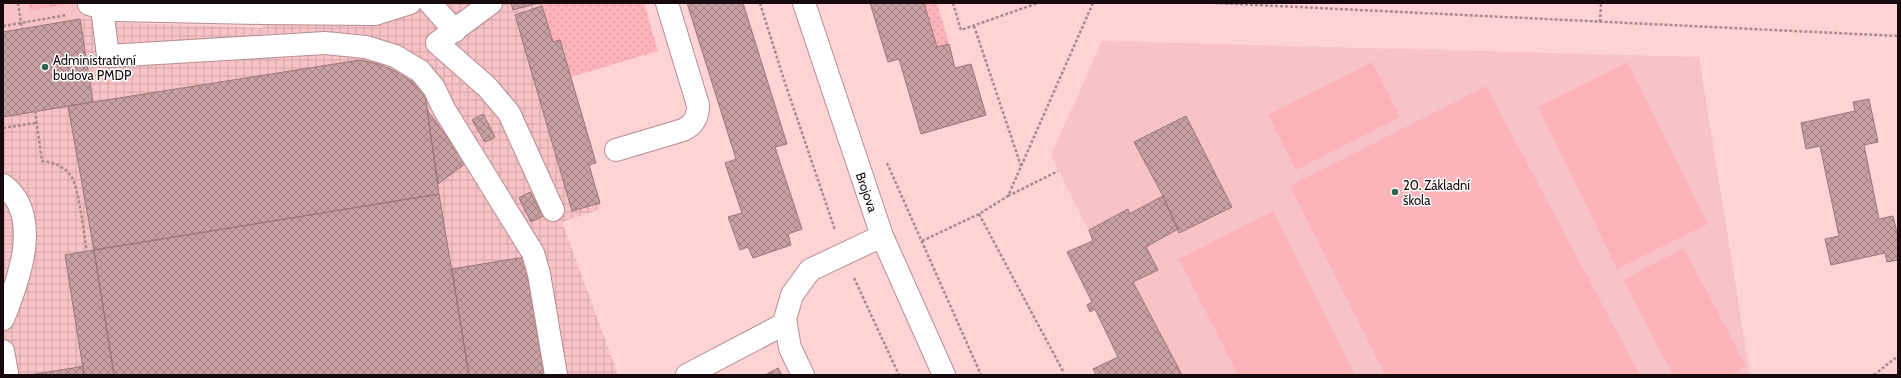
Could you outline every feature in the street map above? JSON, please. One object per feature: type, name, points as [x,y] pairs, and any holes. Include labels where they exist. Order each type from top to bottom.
[{"type":"street","points":[[410,3],[375,14],[262,13],[195,7],[94,5],[108,56],[326,43],[366,47],[396,56],[420,71],[434,88],[444,109],[533,253],[539,274],[556,375]]},
{"type":"street","points":[[430,3],[455,31]]},
{"type":"street","points":[[491,3],[437,44],[486,87],[509,113],[553,210]]},
{"type":"street","points":[[616,150],[683,130],[689,127],[697,118],[698,105],[667,3]]},
{"type":"street","name":"Brojova","points":[[804,3],[882,236],[944,375]]},
{"type":"street","points":[[3,185],[19,202],[23,212],[25,224],[25,239],[17,280],[3,319]]},
{"type":"street","points":[[804,375],[790,348],[785,319],[792,295],[810,270],[882,236]]},
{"type":"street","points":[[687,375],[786,323]]},
{"type":"street","points":[[3,350],[7,373]]},
{"type":"path","points":[[18,3],[22,29]]},
{"type":"path","points":[[760,3],[784,80],[843,254],[899,375]]},
{"type":"path","points":[[953,3],[960,30],[1038,3]]},
{"type":"path","points":[[1008,196],[1093,3]]},
{"type":"path","points":[[1215,3],[1898,36]]},
{"type":"path","points":[[1600,22],[1601,3]]},
{"type":"path","points":[[3,26],[71,14],[94,5]]},
{"type":"path","points":[[974,26],[1021,166]]},
{"type":"path","points":[[35,111],[42,160],[50,161],[67,171],[75,183],[87,252]]},
{"type":"path","points":[[3,128],[36,123]]},
{"type":"path","points":[[884,157],[981,375]]},
{"type":"path","points":[[922,241],[979,214],[1008,196],[1058,171]]},
{"type":"path","points":[[979,214],[1064,374]]},
{"type":"path","points":[[1874,375],[1898,356]]},
{"type":"shaded area","name":"Administrativní budova PMDP","points":[[3,3],[76,3],[90,18],[80,19],[93,102],[3,117]]},
{"type":"shaded area","points":[[260,3],[541,3],[552,42],[560,40],[571,77],[596,163],[589,165],[601,209],[562,222],[618,375],[3,375],[3,117],[93,102],[80,19],[90,18],[104,22],[263,28]]},
{"type":"shaded area","name":"20. Základní škola","points":[[1102,41],[1699,57],[1750,375],[1096,375],[1093,369],[1118,357],[1095,310],[1090,312],[1087,305],[1092,301],[1067,252],[1093,240],[1051,155]]},
{"type":"green space","points":[[29,3],[75,3],[30,11]]},
{"type":"green space","points":[[541,3],[644,3],[658,51],[571,77],[560,41],[553,42]]},
{"type":"green space","points":[[924,3],[937,3],[949,44],[937,47]]},
{"type":"green space","points":[[1372,62],[1400,117],[1296,170],[1268,115]]},
{"type":"green space","points":[[1628,62],[1708,224],[1617,269],[1538,107]]},
{"type":"green space","points":[[1486,86],[1640,375],[1385,375],[1290,186]]},
{"type":"green space","points":[[1273,211],[1355,375],[1238,375],[1179,259]]},
{"type":"green space","points":[[1684,248],[1746,366],[1730,375],[1673,375],[1623,280]]},
{"type":"building","points":[[511,3],[538,3],[513,10]]},
{"type":"building","points":[[687,3],[743,3],[787,144],[775,147],[802,229],[788,234],[791,245],[753,258],[748,247],[740,250],[728,217],[742,213],[725,163],[736,159]]},
{"type":"building","points":[[870,3],[924,3],[937,47],[949,44],[955,68],[971,64],[986,115],[921,134],[899,59],[888,62]]},
{"type":"building","points":[[542,6],[553,42],[560,40],[596,163],[589,165],[600,203],[572,211],[515,15]]},
{"type":"building","name":"Administrativní budova PMDP","points":[[80,19],[93,102],[3,117],[3,32]]},
{"type":"building","points":[[360,60],[378,64],[395,71],[411,81],[425,94],[439,194],[94,250],[68,106]]},
{"type":"building","points":[[1869,99],[1878,142],[1864,145],[1879,219],[1893,216],[1898,237],[1898,260],[1887,262],[1885,253],[1831,265],[1825,239],[1839,236],[1820,146],[1806,149],[1801,123],[1855,111],[1853,102]]},
{"type":"building","points":[[427,110],[466,163],[438,184]]},
{"type":"building","points":[[483,114],[495,137],[485,142],[472,120]]},
{"type":"building","points":[[1186,116],[1232,207],[1179,233],[1163,196],[1134,142]]},
{"type":"building","points":[[530,192],[543,216],[531,222],[519,198]]},
{"type":"building","points":[[439,194],[469,375],[114,375],[94,250]]},
{"type":"building","points":[[1163,196],[1178,229],[1146,247],[1158,270],[1133,282],[1182,375],[1096,375],[1093,369],[1118,357],[1095,309],[1090,312],[1087,305],[1092,302],[1067,252],[1093,241],[1089,230],[1128,209],[1129,214]]},
{"type":"building","points":[[94,250],[114,375],[84,375],[65,255]]},
{"type":"building","points":[[525,257],[544,375],[469,375],[452,269]]},
{"type":"building","points":[[83,366],[84,375],[29,375],[73,368]]},
{"type":"building","points":[[778,368],[782,375],[765,375]]},
{"type":"place","name":"Administrativní budova PMDP","points":[[45,67]]},
{"type":"place","name":"20. Základní škola","points":[[1395,192]]}]
